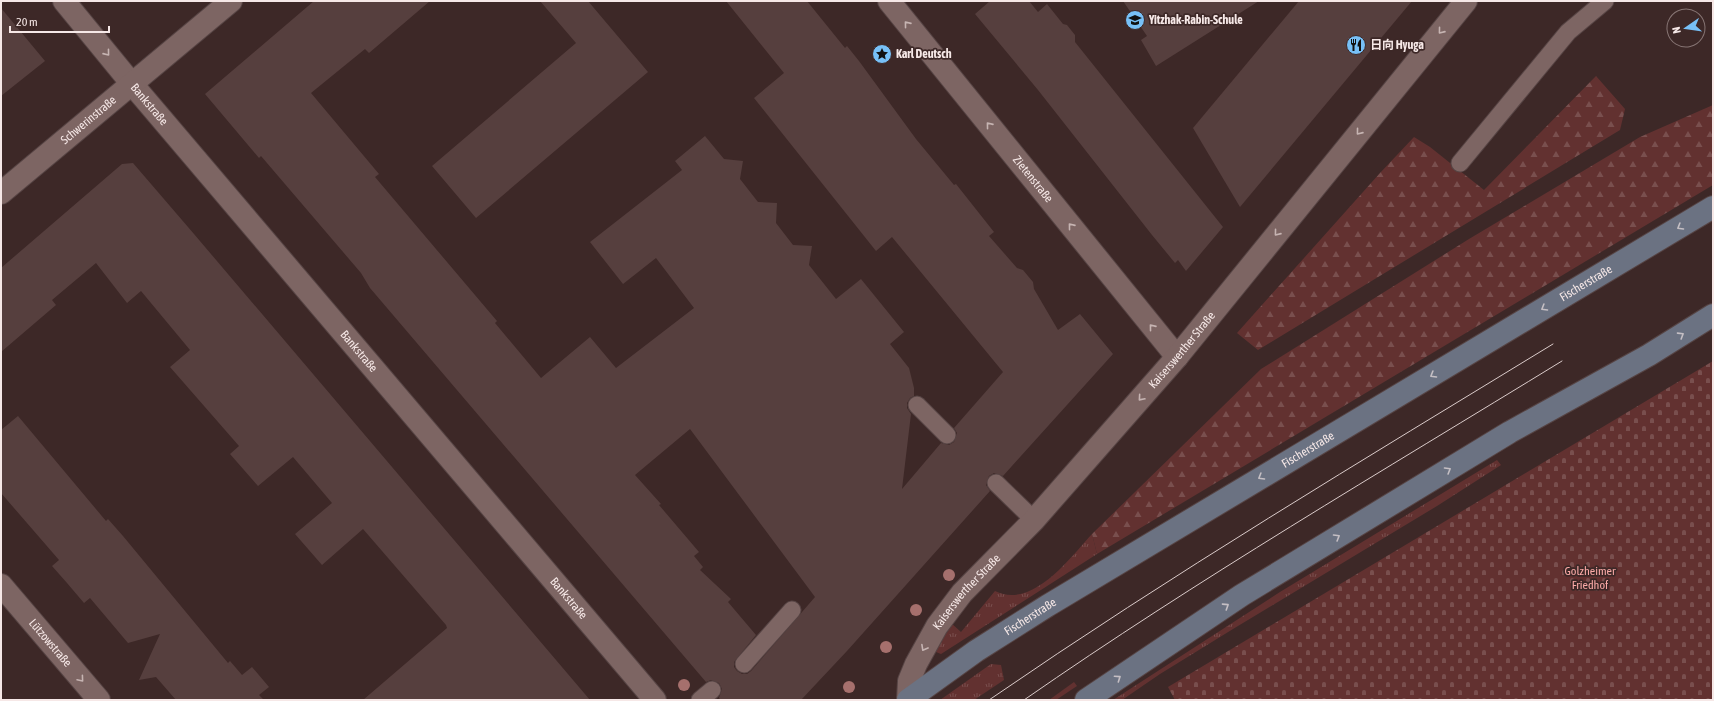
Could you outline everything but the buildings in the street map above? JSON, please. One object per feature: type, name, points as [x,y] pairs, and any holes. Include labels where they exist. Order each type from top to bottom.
[{"type":"main road","name":"Fischerstraße","points":[[908,700],[976,651],[1047,606],[1713,207]]},
{"type":"main road","points":[[1086,700],[1242,595],[1510,432],[1649,355],[1713,315]]},
{"type":"street","name":"Bankstraße","points":[[64,1],[132,84],[655,700]]},
{"type":"street","name":"Schwerinstraße","points":[[1,193],[231,1]]},
{"type":"street","name":"Zietenstraße","points":[[889,1],[1177,357]]},
{"type":"street","name":"Kaiserswerther Straße","points":[[908,700],[909,681],[925,646],[962,593],[1034,520],[1177,357],[1466,1]]},
{"type":"street","name":"Lützowstraße","points":[[1,585],[99,700]]},
{"type":"lane","points":[[1460,163],[1568,32],[1605,1]]},
{"type":"lane","points":[[917,405],[947,435]]},
{"type":"lane","points":[[996,483],[1034,520]]},
{"type":"lane","points":[[744,664],[792,610]]},
{"type":"green space","points":[[1596,76],[1625,109],[1620,130],[1258,350],[1237,333],[1414,137],[1430,147],[1484,190]]},
{"type":"green space","points":[[1713,105],[1713,185],[1097,554],[1092,534],[1261,369],[1469,239],[1640,137]]},
{"type":"green space","name":"Golzheimer Friedhof","points":[[1713,361],[1713,700],[1175,700],[1168,687]]},
{"type":"green space","points":[[1497,460],[1501,465],[1437,506],[1233,629],[1160,674],[1122,700],[1113,700],[1280,592]]},
{"type":"green space","points":[[1092,534],[1097,554],[941,654],[936,652],[935,649],[951,623],[961,632],[995,591],[1009,595],[1023,593],[1036,588],[1061,568]]},
{"type":"green space","points":[[991,664],[1001,665],[1004,680],[974,700],[940,700]]},
{"type":"green space","points":[[1074,682],[1077,686],[1056,700],[1049,700]]},
{"type":"tram line","points":[[989,700],[1058,653],[1198,563],[1339,474],[1553,344]]},
{"type":"tram line","points":[[1024,700],[1090,655],[1223,569],[1562,361]]},
{"type":"place","name":"Yitzhak-Rabin-Schule","points":[[1135,20]]},
{"type":"place","name":"日向 Hyuga","points":[[1356,45]]},
{"type":"place","name":"Karl Deutsch","points":[[882,54]]}]
